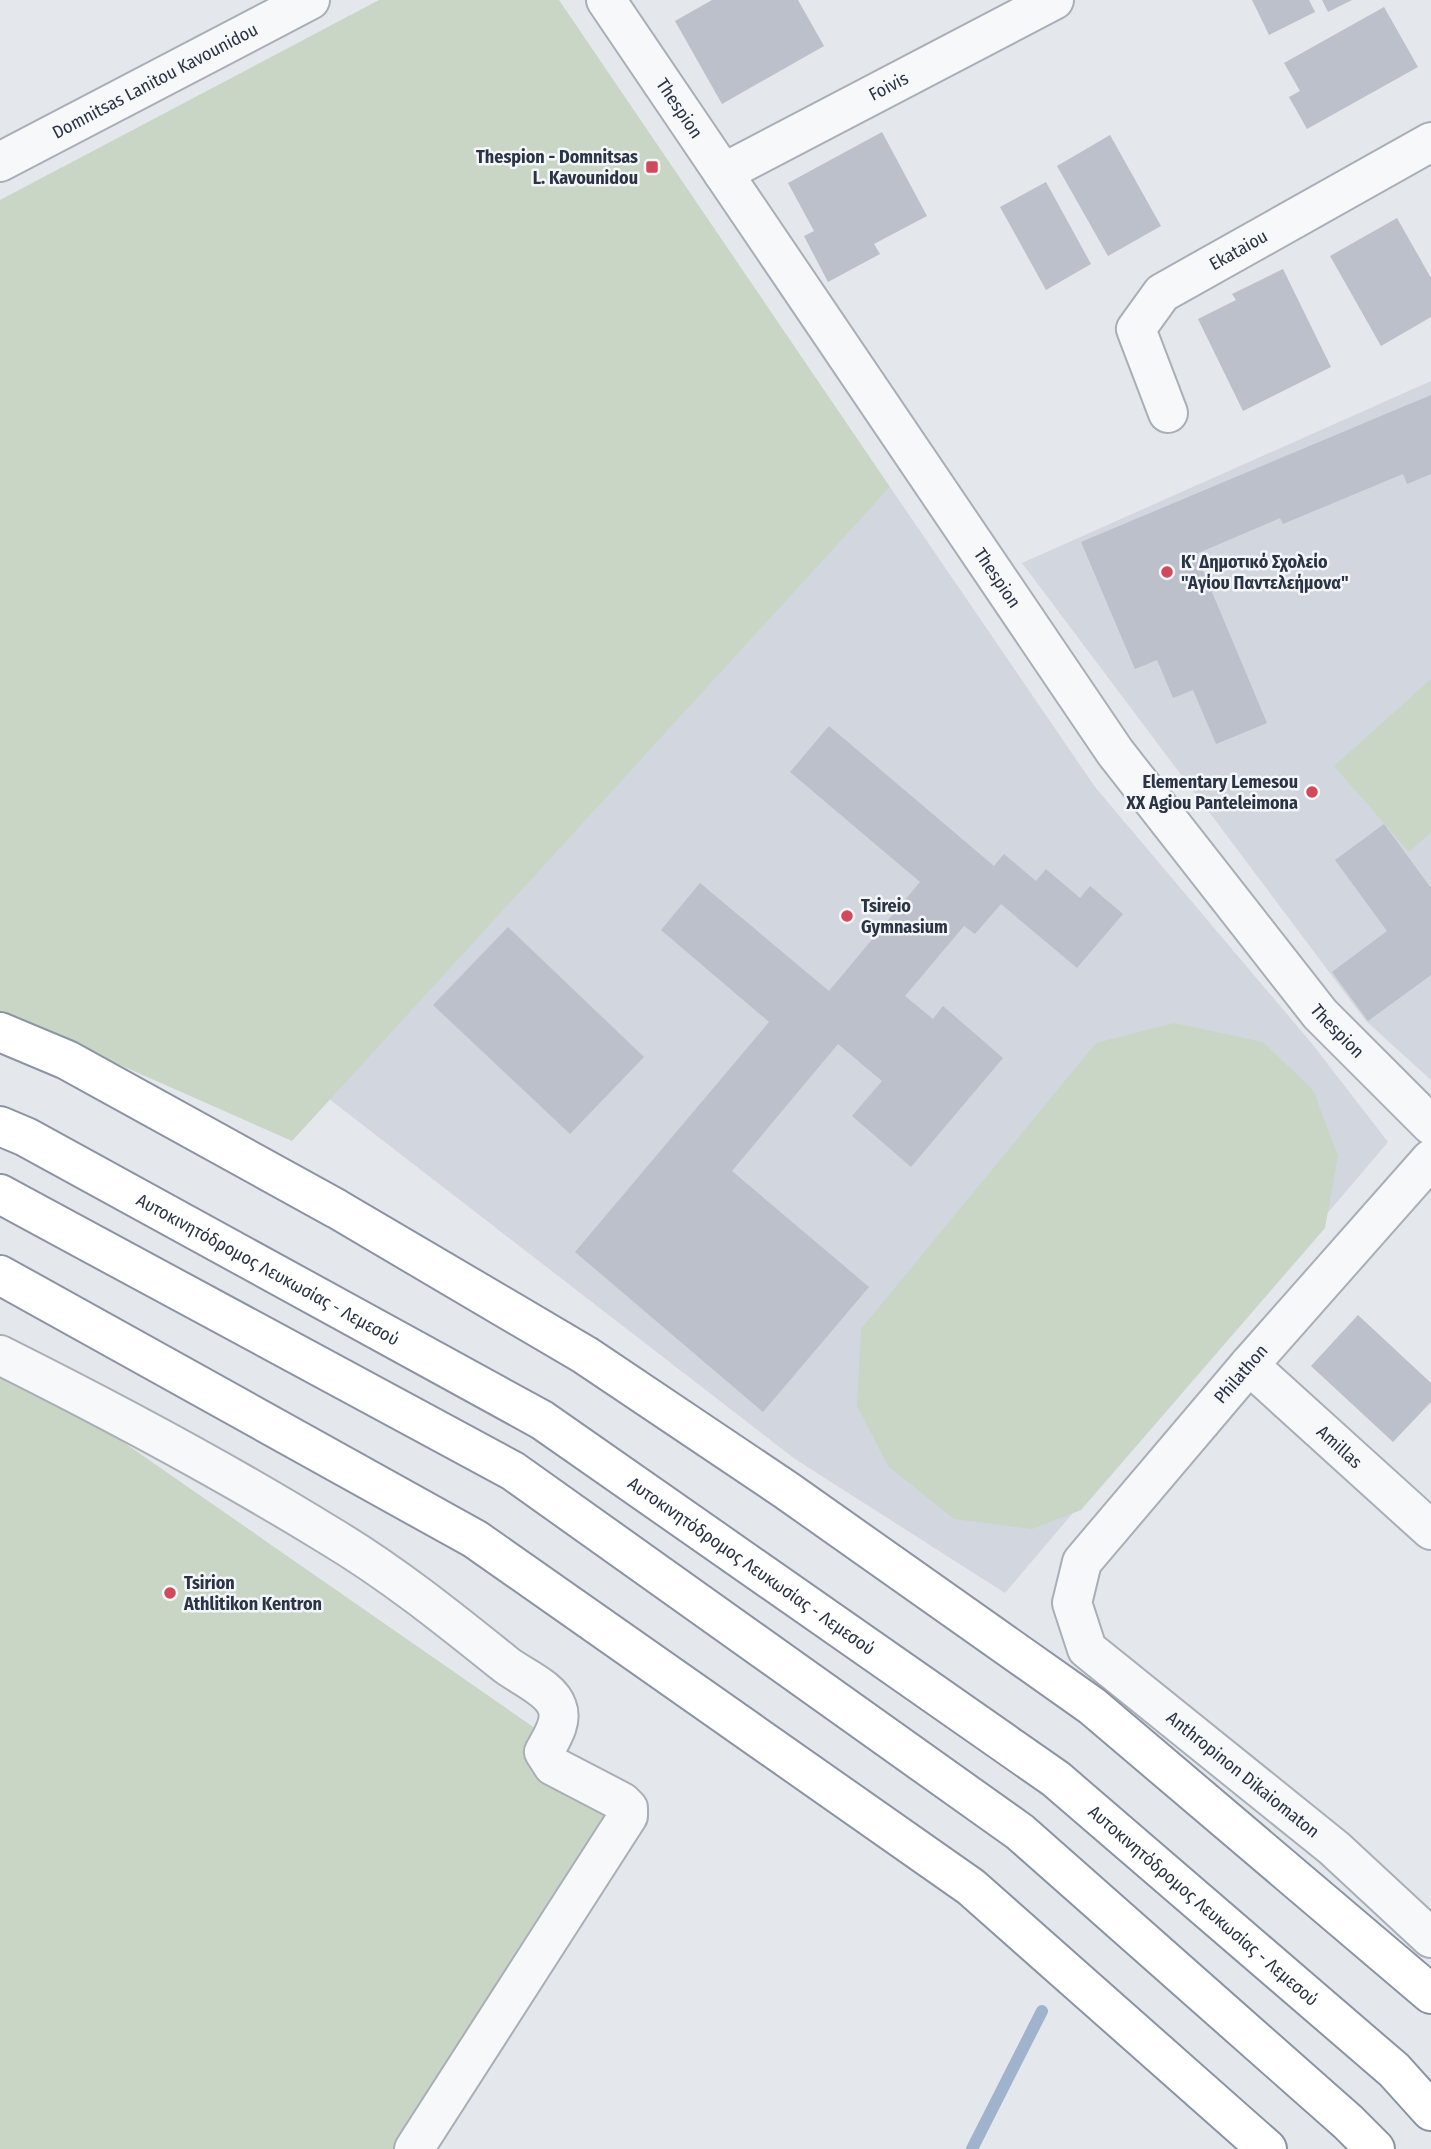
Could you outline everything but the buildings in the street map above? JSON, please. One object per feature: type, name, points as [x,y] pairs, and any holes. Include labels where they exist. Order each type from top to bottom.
[{"type":"highway","points":[[0,1032],[66,1060],[337,1209],[584,1355],[786,1490],[1092,1706],[1431,1994]]},
{"type":"highway","name":"Αυτοκινητόδρομος Λευκωσίας - Λεμεσού","points":[[0,1126],[38,1143],[554,1428],[1056,1779],[1394,2070],[1431,2111]]},
{"type":"highway","points":[[0,1194],[513,1471],[1020,1832],[1348,2122],[1375,2149]]},
{"type":"highway","points":[[0,1275],[475,1539],[971,1887],[1267,2149]]},
{"type":"street","name":"Domnitsas Lanitou Kavounidou","points":[[0,162],[269,9],[310,0]]},
{"type":"street","name":"Thespion","points":[[606,0],[1115,752],[1320,1014],[1431,1125]]},
{"type":"street","name":"Foivis","points":[[723,173],[1054,0]]},
{"type":"street","name":"Ekataiou","points":[[1168,413],[1136,329],[1162,293],[1431,142]]},
{"type":"street","name":"Philathon","points":[[1072,1603],[1082,1562],[1249,1365],[1431,1158]]},
{"type":"street","points":[[0,1355],[119,1415],[331,1536],[432,1605],[519,1675],[544,1689],[558,1707],[558,1725],[544,1752],[553,1766],[622,1802],[628,1808],[628,1816],[414,2149]]},
{"type":"street","name":"Amillas","points":[[1249,1365],[1431,1531]]},
{"type":"street","name":"Anthropinon Dikaiomaton","points":[[1072,1603],[1087,1648],[1334,1848],[1431,1938]]},
{"type":"shaded area","name":"Elementary Lemesou XX Agiou Panteleimona","points":[[1431,381],[1431,1080],[1366,1021],[1022,563]]},
{"type":"shaded area","name":"Tsireio Gymnasium","points":[[890,487],[1095,787],[1313,1045],[1388,1142],[1005,1593],[795,1459],[324,1095]]},
{"type":"green space","points":[[379,0],[559,0],[890,487],[292,1141],[0,1012],[0,200]]},
{"type":"green space","points":[[1431,679],[1431,832],[1409,852],[1334,766]]},
{"type":"green space","points":[[1174,1023],[1263,1042],[1313,1090],[1338,1156],[1325,1228],[1081,1510],[1032,1529],[954,1519],[888,1466],[857,1406],[861,1329],[1096,1043]]},
{"type":"green space","name":"Tsirion Athlitikon Kentron","points":[[0,1370],[57,1396],[624,1790],[426,2149],[0,2149]]},
{"type":"waterway","points":[[972,2149],[1042,2011]]},
{"type":"place","name":"Thespion - Domnitsas L. Kavounidou","points":[[652,167]]},
{"type":"place","name":"Κ' Δημοτικό Σχολείο \"Αγίου Παντελεήμονα\"","points":[[1167,572]]},
{"type":"place","name":"Elementary Lemesou XX Agiou Panteleimona","points":[[1312,792]]},
{"type":"place","name":"Tsireio Gymnasium","points":[[847,916]]},
{"type":"place","name":"Tsirion Athlitikon Kentron","points":[[170,1593]]}]
